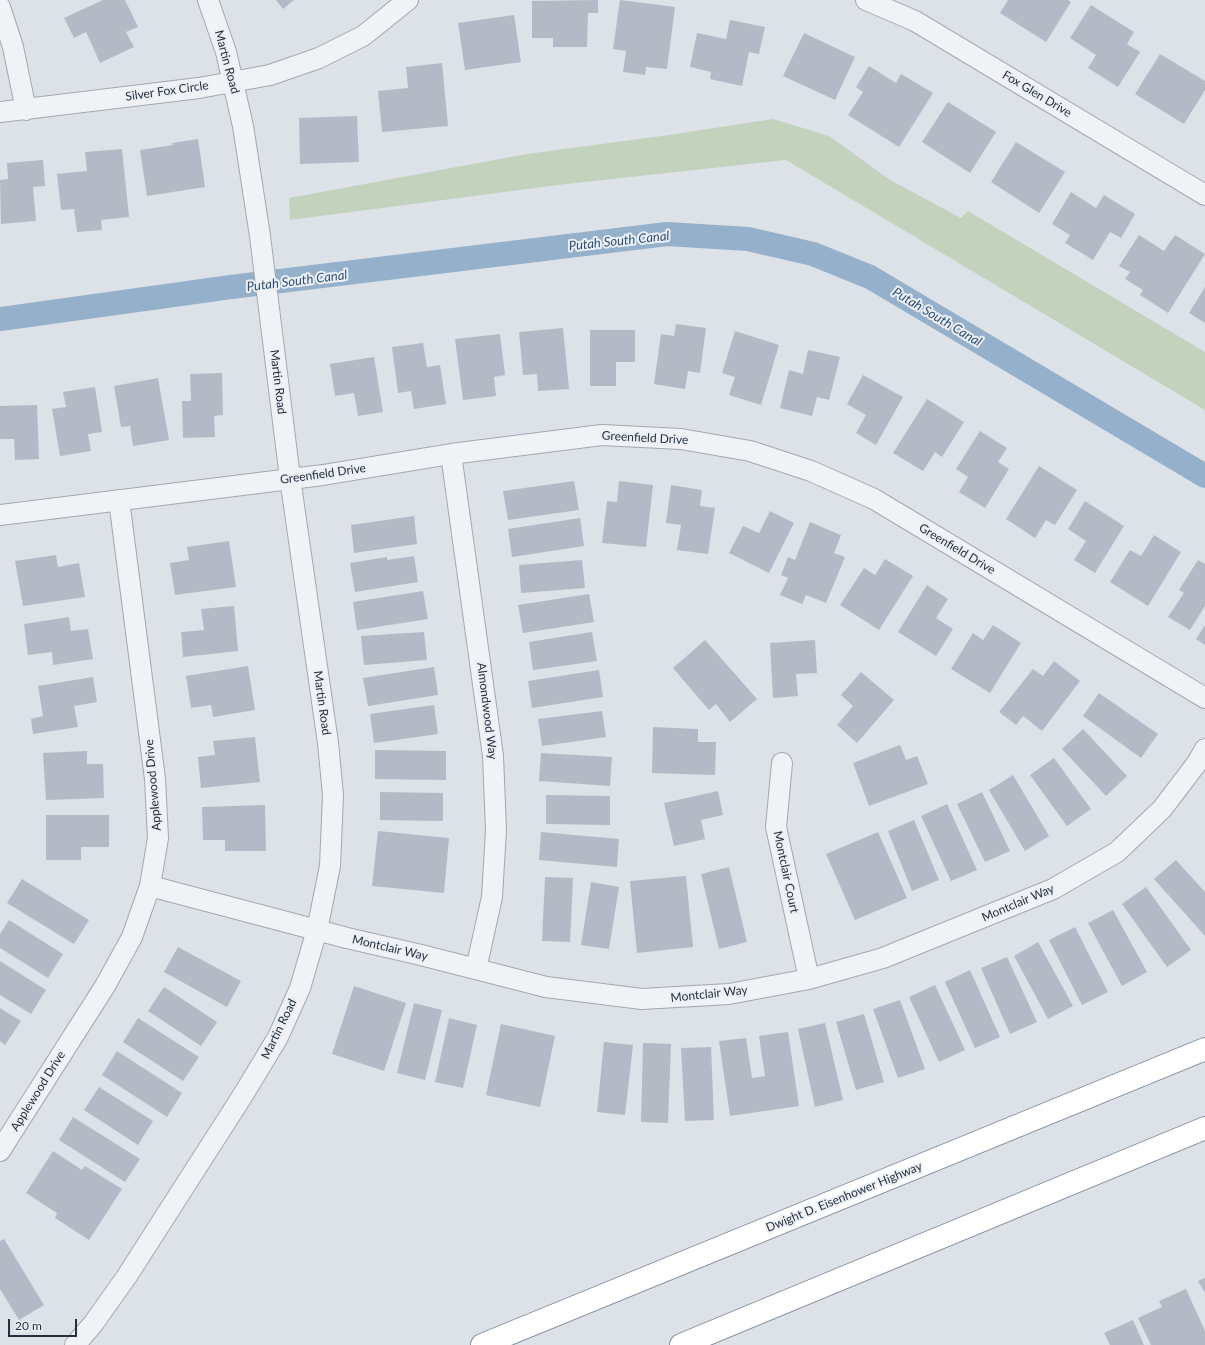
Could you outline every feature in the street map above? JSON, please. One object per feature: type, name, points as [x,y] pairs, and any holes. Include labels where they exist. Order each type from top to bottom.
[{"type":"highway","name":"Dwight D. Eisenhower Highway","points":[[482,1345],[1205,1049]]},
{"type":"highway","points":[[681,1345],[1205,1128]]},
{"type":"street","name":"Martin Road","points":[[75,1345],[93,1324],[127,1276],[244,1095],[278,1037],[300,988],[317,930],[330,866],[333,795],[328,743],[290,478],[260,244],[243,126],[226,52],[208,0]]},
{"type":"street","name":"Silver Fox Circle","points":[[0,112],[199,88],[270,75],[319,58],[362,36],[408,0]]},
{"type":"street","name":"Fox Glen Drive","points":[[866,0],[915,21],[1205,195]]},
{"type":"street","points":[[0,7],[13,47],[26,110]]},
{"type":"street","name":"Greenfield Drive","points":[[0,515],[323,474],[451,454],[602,435],[681,439],[750,451],[811,470],[874,499],[1205,698]]},
{"type":"street","name":"Almondwood Way","points":[[451,454],[493,756],[496,830],[492,897],[476,969]]},
{"type":"street","name":"Applewood Drive","points":[[0,1151],[105,986],[132,937],[150,886],[158,838],[155,779],[119,500]]},
{"type":"street","name":"Montclair Way","points":[[150,886],[317,930],[546,987],[642,999],[729,994],[809,979],[883,958],[1053,889],[1117,852],[1162,809],[1205,749]]},
{"type":"street","name":"Montclair Court","points":[[782,763],[776,827],[809,979]]},
{"type":"green space","points":[[773,119],[829,136],[890,180],[961,218],[968,211],[1205,352],[1205,410],[786,160],[566,184],[290,220],[289,198],[527,154]]},
{"type":"building","points":[[103,0],[125,0],[138,27],[126,32],[134,47],[100,63],[86,32],[74,38],[64,18]]},
{"type":"building","points":[[276,0],[294,0],[283,9]]},
{"type":"building","points":[[598,0],[598,13],[588,13],[587,47],[553,47],[553,38],[532,38],[532,1]]},
{"type":"building","points":[[620,0],[675,7],[667,69],[646,67],[645,75],[623,72],[626,51],[613,49]]},
{"type":"building","points":[[1008,0],[1068,0],[1071,2],[1046,42],[1000,13]]},
{"type":"building","points":[[1091,5],[1134,32],[1127,44],[1140,52],[1118,87],[1088,68],[1096,55],[1070,38]]},
{"type":"building","points":[[514,15],[521,62],[465,70],[458,23]]},
{"type":"building","points":[[730,20],[765,27],[759,54],[749,52],[742,86],[710,79],[711,72],[690,67],[697,33],[726,39]]},
{"type":"building","points":[[804,33],[855,57],[835,100],[783,76]]},
{"type":"building","points":[[1160,54],[1205,81],[1205,90],[1184,124],[1135,94]]},
{"type":"building","points":[[442,63],[448,126],[382,132],[378,91],[408,88],[406,67]]},
{"type":"building","points":[[869,66],[896,83],[901,74],[933,93],[899,147],[848,115],[863,92],[856,87]]},
{"type":"building","points":[[948,102],[996,132],[970,173],[922,142]]},
{"type":"building","points":[[357,116],[359,162],[300,164],[299,118]]},
{"type":"building","points":[[198,139],[205,187],[147,196],[140,150],[173,145],[172,143]]},
{"type":"building","points":[[1016,142],[1065,172],[1039,213],[991,182]]},
{"type":"building","points":[[122,149],[129,217],[101,220],[102,230],[77,232],[74,209],[61,210],[57,174],[87,171],[85,152]]},
{"type":"building","points":[[43,160],[45,186],[33,187],[36,221],[1,224],[0,180],[8,179],[7,163]]},
{"type":"building","points":[[1071,192],[1096,208],[1104,195],[1135,214],[1121,238],[1110,232],[1093,260],[1065,243],[1070,235],[1052,224]]},
{"type":"building","points":[[1139,235],[1164,251],[1175,235],[1205,254],[1168,313],[1140,295],[1143,290],[1125,279],[1130,272],[1119,266]]},
{"type":"building","points":[[1205,287],[1205,323],[1189,313]]},
{"type":"building","points":[[676,324],[706,328],[700,373],[688,371],[685,389],[654,384],[661,334],[674,336]]},
{"type":"building","points":[[563,328],[569,389],[538,391],[537,374],[523,375],[519,332]]},
{"type":"building","points":[[590,330],[635,330],[635,362],[616,362],[616,386],[590,386]]},
{"type":"building","points":[[735,331],[779,345],[761,405],[729,395],[735,377],[722,373]]},
{"type":"building","points":[[500,334],[505,375],[494,377],[496,396],[463,400],[455,339]]},
{"type":"building","points":[[423,343],[427,367],[440,365],[446,404],[414,409],[411,391],[398,393],[392,347]]},
{"type":"building","points":[[808,350],[840,357],[829,400],[817,397],[812,416],[780,408],[789,370],[803,374]]},
{"type":"building","points":[[374,357],[383,412],[358,416],[354,393],[335,396],[330,364]]},
{"type":"building","points":[[222,373],[223,415],[214,416],[215,437],[183,438],[182,401],[191,401],[190,374]]},
{"type":"building","points":[[863,375],[903,397],[876,445],[856,433],[866,415],[847,404]]},
{"type":"building","points":[[158,378],[169,440],[133,446],[130,426],[121,427],[114,386]]},
{"type":"building","points":[[95,387],[102,432],[88,434],[91,451],[60,456],[52,409],[66,407],[63,392]]},
{"type":"building","points":[[927,399],[964,422],[942,457],[935,452],[923,471],[893,453]]},
{"type":"building","points":[[37,405],[39,459],[15,460],[14,439],[0,439],[0,406]]},
{"type":"building","points":[[980,431],[1007,448],[998,462],[1009,469],[985,508],[959,492],[968,477],[956,469]]},
{"type":"building","points":[[1039,466],[1077,490],[1055,525],[1046,520],[1035,538],[1006,519]]},
{"type":"building","points":[[574,481],[579,510],[508,520],[503,491]]},
{"type":"building","points":[[619,481],[653,485],[646,547],[602,543],[607,501],[617,502]]},
{"type":"building","points":[[671,485],[702,490],[700,506],[715,508],[708,554],[677,550],[681,525],[666,523]]},
{"type":"building","points":[[1085,501],[1124,526],[1095,573],[1074,560],[1086,541],[1068,529]]},
{"type":"building","points":[[770,511],[794,523],[769,573],[729,553],[743,526],[759,533]]},
{"type":"building","points":[[414,516],[417,544],[354,553],[351,525]]},
{"type":"building","points":[[580,518],[584,546],[512,557],[508,529]]},
{"type":"building","points":[[810,522],[841,535],[834,553],[845,557],[826,603],[806,595],[802,604],[780,595],[788,578],[781,575],[788,557],[795,560]]},
{"type":"building","points":[[1154,535],[1181,552],[1148,606],[1110,582],[1130,550],[1141,556]]},
{"type":"building","points":[[229,541],[236,587],[175,595],[170,563],[189,560],[187,547]]},
{"type":"building","points":[[56,555],[58,567],[79,563],[85,597],[23,606],[15,561]]},
{"type":"building","points":[[414,556],[418,582],[355,592],[350,563],[387,557],[387,560]]},
{"type":"building","points":[[885,559],[913,576],[879,630],[840,605],[864,568],[875,575]]},
{"type":"building","points":[[582,560],[585,588],[521,593],[519,565]]},
{"type":"building","points":[[1198,560],[1205,564],[1205,606],[1190,630],[1168,617],[1184,593],[1179,590]]},
{"type":"building","points":[[927,585],[948,599],[936,618],[953,629],[936,656],[898,632]]},
{"type":"building","points":[[423,591],[428,619],[357,630],[353,602]]},
{"type":"building","points":[[589,594],[594,622],[523,633],[518,605]]},
{"type":"building","points":[[234,606],[238,651],[183,657],[181,632],[204,630],[201,609]]},
{"type":"building","points":[[69,617],[71,631],[88,629],[93,659],[53,665],[52,652],[28,655],[24,624]]},
{"type":"building","points":[[993,625],[1021,643],[990,693],[951,669],[973,633],[983,640]]},
{"type":"building","points":[[1205,625],[1205,645],[1196,639]]},
{"type":"building","points":[[424,632],[427,660],[364,665],[361,636]]},
{"type":"building","points":[[592,632],[597,661],[533,670],[529,642]]},
{"type":"building","points":[[705,640],[757,699],[730,722],[716,704],[709,710],[673,668]]},
{"type":"building","points":[[815,640],[817,673],[796,674],[798,696],[773,698],[770,643]]},
{"type":"building","points":[[1054,661],[1080,681],[1042,731],[1023,716],[1016,725],[999,712],[1033,669],[1043,676]]},
{"type":"building","points":[[248,666],[255,710],[213,717],[211,705],[191,708],[186,676]]},
{"type":"building","points":[[434,667],[438,695],[368,706],[363,678]]},
{"type":"building","points":[[599,670],[603,697],[532,708],[528,681]]},
{"type":"building","points":[[861,672],[894,700],[857,743],[837,725],[853,706],[841,695]]},
{"type":"building","points":[[93,677],[97,702],[74,706],[78,727],[33,734],[31,719],[43,716],[38,686]]},
{"type":"building","points":[[1099,693],[1158,734],[1141,758],[1083,716]]},
{"type":"building","points":[[434,705],[438,734],[374,743],[370,714]]},
{"type":"building","points":[[602,711],[606,737],[542,746],[538,719]]},
{"type":"building","points":[[653,727],[698,729],[698,742],[716,742],[715,775],[652,773]]},
{"type":"building","points":[[1083,729],[1127,776],[1106,796],[1062,749]]},
{"type":"building","points":[[255,737],[260,782],[201,788],[198,757],[215,755],[213,741]]},
{"type":"building","points":[[900,745],[906,760],[917,756],[928,784],[869,806],[853,763]]},
{"type":"building","points":[[375,750],[446,751],[446,780],[375,779]]},
{"type":"building","points":[[87,751],[87,764],[103,764],[104,798],[46,800],[43,753]]},
{"type":"building","points":[[541,753],[612,757],[610,786],[539,781]]},
{"type":"building","points":[[1054,758],[1091,809],[1067,826],[1030,775]]},
{"type":"building","points":[[1013,775],[1049,836],[1025,851],[989,790]]},
{"type":"building","points":[[718,791],[723,815],[701,820],[705,839],[674,846],[664,803]]},
{"type":"building","points":[[380,792],[443,793],[443,821],[380,820]]},
{"type":"building","points":[[982,792],[1010,851],[985,862],[957,804]]},
{"type":"building","points":[[546,795],[610,796],[610,825],[546,824]]},
{"type":"building","points":[[947,804],[977,870],[951,881],[921,816]]},
{"type":"building","points":[[265,805],[266,851],[225,851],[225,840],[203,840],[202,807]]},
{"type":"building","points":[[46,815],[109,815],[109,847],[81,847],[81,860],[46,860]]},
{"type":"building","points":[[914,820],[939,880],[912,891],[888,831]]},
{"type":"building","points":[[378,831],[449,838],[444,893],[372,886]]},
{"type":"building","points":[[541,832],[619,839],[617,867],[539,860]]},
{"type":"building","points":[[878,832],[907,898],[855,920],[826,854]]},
{"type":"building","points":[[1176,860],[1205,892],[1205,936],[1154,879]]},
{"type":"building","points":[[729,867],[747,942],[719,949],[701,874]]},
{"type":"building","points":[[686,876],[693,947],[637,953],[630,881]]},
{"type":"building","points":[[545,877],[573,878],[570,942],[542,941]]},
{"type":"building","points":[[22,879],[89,920],[74,944],[7,903]]},
{"type":"building","points":[[591,882],[619,887],[609,949],[581,945]]},
{"type":"building","points":[[1146,887],[1191,950],[1167,967],[1122,904]]},
{"type":"building","points":[[1113,910],[1147,972],[1122,986],[1088,923]]},
{"type":"building","points":[[9,920],[63,954],[48,978],[0,948],[0,934]]},
{"type":"building","points":[[1075,927],[1108,992],[1082,1005],[1049,940]]},
{"type":"building","points":[[1038,942],[1073,1006],[1048,1019],[1014,956]]},
{"type":"building","points":[[178,947],[241,981],[227,1007],[164,972]]},
{"type":"building","points":[[1007,957],[1037,1022],[1010,1034],[981,968]]},
{"type":"building","points":[[0,961],[46,990],[31,1014],[0,995]]},
{"type":"building","points":[[970,970],[1000,1037],[975,1048],[945,982]]},
{"type":"building","points":[[935,985],[965,1050],[939,1062],[909,997]]},
{"type":"building","points":[[354,986],[406,1003],[384,1071],[332,1054]]},
{"type":"building","points":[[164,987],[217,1022],[201,1046],[148,1011]]},
{"type":"building","points":[[900,1000],[925,1069],[898,1078],[873,1009]]},
{"type":"building","points":[[414,1003],[442,1010],[425,1080],[397,1073]]},
{"type":"building","points":[[0,1008],[21,1021],[5,1045],[0,1041]]},
{"type":"building","points":[[864,1014],[884,1082],[856,1090],[836,1022]]},
{"type":"building","points":[[138,1018],[199,1057],[183,1081],[123,1042]]},
{"type":"building","points":[[449,1018],[477,1025],[463,1088],[435,1082]]},
{"type":"building","points":[[825,1023],[843,1100],[815,1107],[798,1029]]},
{"type":"building","points":[[501,1024],[555,1036],[540,1107],[486,1095]]},
{"type":"building","points":[[788,1032],[799,1106],[730,1116],[719,1041],[746,1038],[752,1078],[765,1076],[759,1036]]},
{"type":"building","points":[[604,1042],[633,1045],[625,1115],[597,1112]]},
{"type":"building","points":[[643,1043],[671,1044],[668,1123],[641,1122]]},
{"type":"building","points":[[711,1047],[714,1120],[685,1121],[681,1048]]},
{"type":"building","points":[[117,1051],[182,1093],[167,1117],[102,1075]]},
{"type":"building","points":[[99,1087],[153,1121],[138,1145],[84,1110]]},
{"type":"building","points":[[73,1117],[140,1159],[125,1182],[59,1140]]},
{"type":"building","points":[[53,1151],[82,1170],[85,1166],[122,1189],[89,1240],[55,1218],[57,1213],[26,1193]]},
{"type":"building","points":[[4,1239],[44,1305],[19,1320],[0,1289],[0,1241]]},
{"type":"building","points":[[1205,1278],[1205,1293],[1198,1281]]},
{"type":"building","points":[[1186,1289],[1205,1331],[1205,1345],[1151,1345],[1138,1318],[1162,1307],[1159,1301]]},
{"type":"building","points":[[1133,1320],[1144,1345],[1110,1345],[1104,1333]]},
{"type":"waterway","name":"Putah South Canal","points":[[0,319],[231,287],[667,234],[748,239],[813,254],[870,277],[1205,476]]}]
